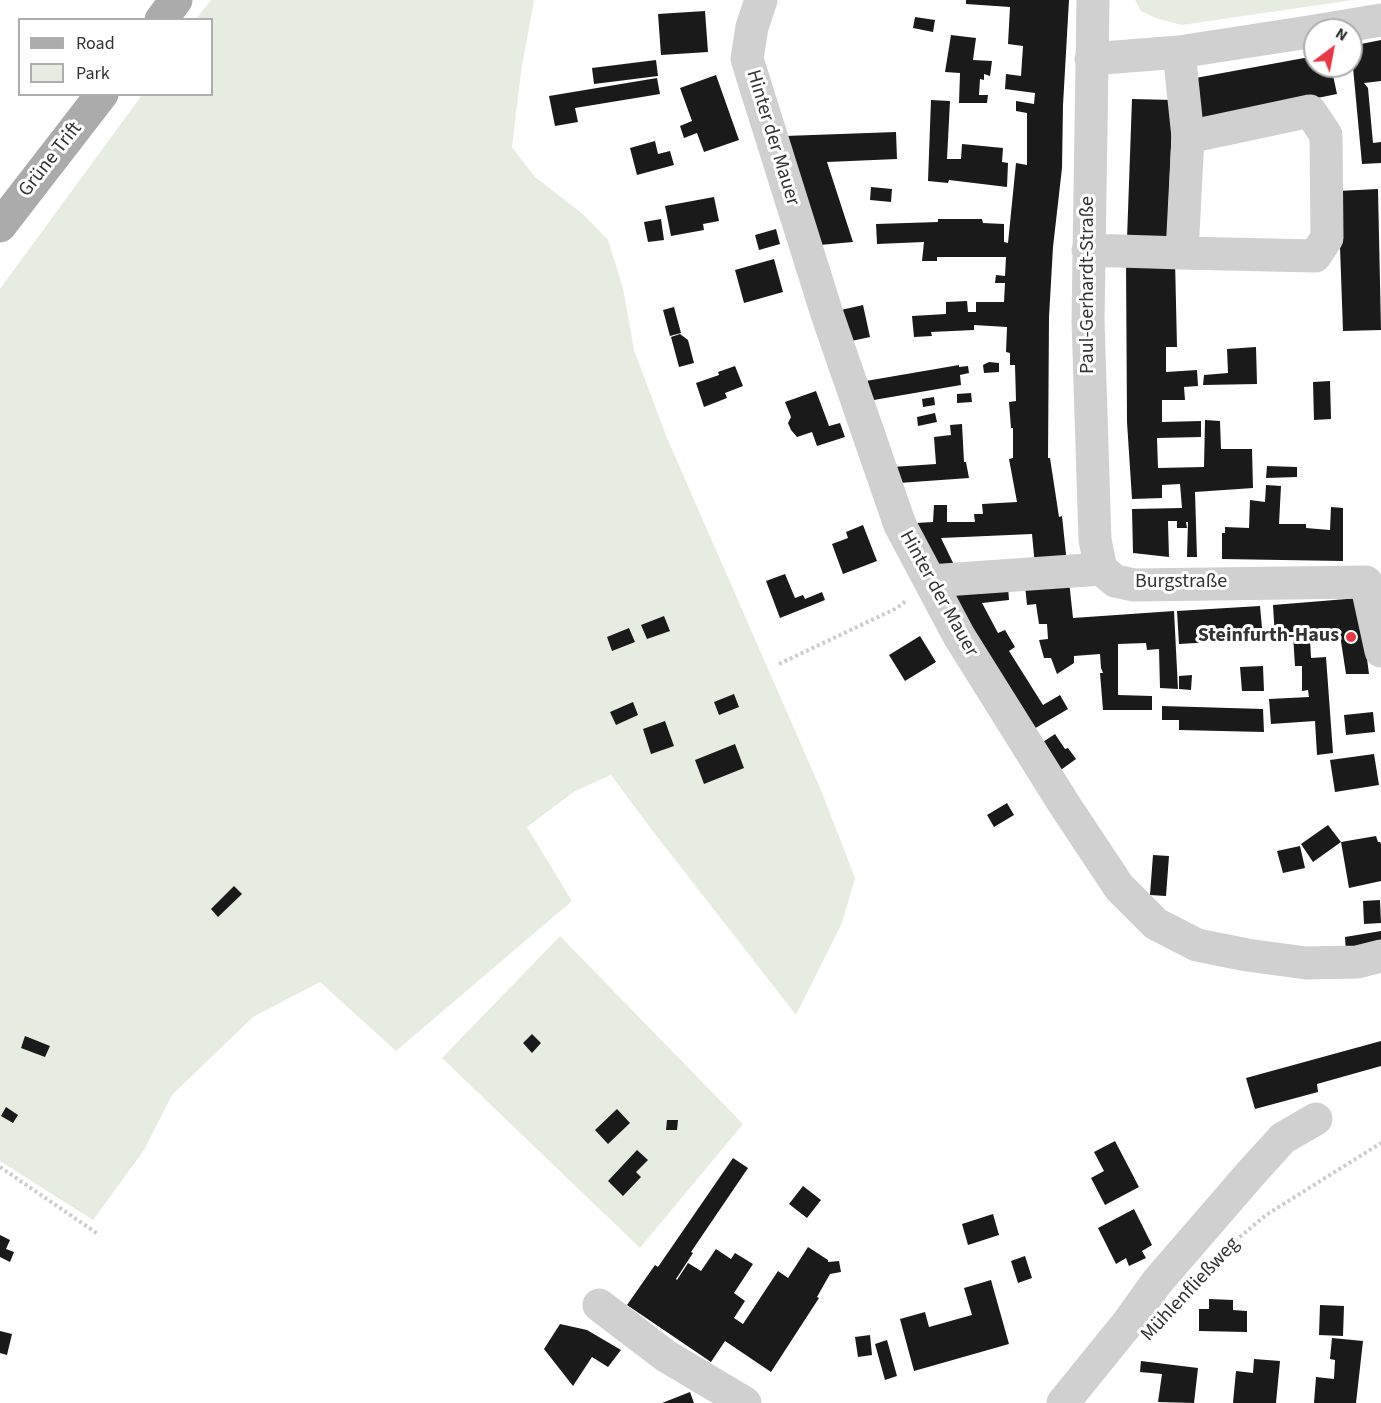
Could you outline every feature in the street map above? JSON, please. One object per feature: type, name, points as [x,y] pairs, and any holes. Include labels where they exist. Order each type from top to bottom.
[{"type":"main road","points":[[162,18],[176,0]]},
{"type":"main road","name":"Grüne Trift","points":[[0,226],[100,96]]},
{"type":"street","name":"Hinter der Mauer","points":[[761,0],[752,27],[747,59],[827,314],[900,525],[959,636],[1064,804],[1119,887],[1156,924],[1197,945],[1247,956],[1306,963],[1357,962],[1381,956]]},
{"type":"street","name":"Paul-Gerhardt-Straße","points":[[1093,0],[1088,250],[1091,445],[1095,540],[1101,569]]},
{"type":"street","points":[[1363,23],[1381,20]]},
{"type":"street","points":[[1091,59],[1179,52],[1303,33]]},
{"type":"street","points":[[1179,52],[1188,137],[1182,253]]},
{"type":"street","points":[[1088,250],[1315,256],[1327,238],[1326,135],[1310,111],[1188,137]]},
{"type":"street","points":[[930,581],[1101,569]]},
{"type":"street","name":"Burgstraße","points":[[1101,569],[1115,581],[1134,585],[1366,582],[1381,651]]},
{"type":"street","points":[[1063,1403],[1157,1282],[1252,1172],[1283,1138],[1316,1119]]},
{"type":"street","points":[[599,1305],[666,1356],[745,1403]]},
{"type":"path","points":[[779,664],[897,608],[930,581]]},
{"type":"path","name":"Mühlenfließweg","points":[[1227,1248],[1266,1215],[1381,1143]]},
{"type":"path","points":[[0,1167],[98,1234]]},
{"type":"green space","points":[[211,0],[534,0],[521,72],[512,147],[535,177],[584,215],[608,240],[623,288],[634,350],[667,438],[821,790],[855,878],[842,923],[796,1015],[611,775],[575,791],[527,827],[572,901],[396,1051],[320,982],[253,1017],[172,1095],[144,1150],[93,1220],[0,1161],[0,289],[141,96],[213,96],[213,18],[197,18]]},
{"type":"green space","points":[[1135,0],[1353,0],[1182,25],[1158,19],[1141,11]]},
{"type":"green space","points":[[560,936],[743,1124],[640,1248],[442,1058]]},
{"type":"building","points":[[966,0],[1069,0],[1062,168],[1053,247],[1049,317],[1048,458],[1050,458],[1059,517],[1062,516],[1067,564],[1035,566],[1032,534],[941,538],[957,571],[940,573],[916,523],[933,522],[934,505],[947,505],[947,522],[975,522],[974,514],[983,514],[982,504],[1017,502],[1009,459],[1013,458],[1013,428],[1011,428],[1009,402],[1016,401],[1015,365],[1010,365],[1010,353],[1006,352],[1007,327],[974,325],[974,330],[931,332],[932,336],[914,337],[912,316],[946,314],[946,302],[967,301],[968,312],[976,312],[976,302],[1004,302],[1005,283],[995,283],[996,275],[1005,276],[1006,257],[937,257],[937,261],[922,261],[924,242],[877,244],[876,224],[938,222],[938,219],[982,219],[983,223],[1004,224],[1004,242],[1008,243],[1016,163],[1027,165],[1027,113],[1016,111],[1016,101],[1034,104],[1035,93],[1005,89],[1006,74],[1021,76],[1023,46],[1008,44],[1010,7],[966,4]]},
{"type":"building","points":[[705,11],[708,52],[661,55],[658,14]]},
{"type":"building","points":[[915,17],[935,20],[933,32],[913,28]]},
{"type":"building","points":[[951,35],[976,38],[973,60],[992,61],[990,76],[984,74],[984,80],[980,79],[979,95],[988,95],[987,103],[959,103],[960,73],[945,72]]},
{"type":"building","points":[[1381,40],[1381,81],[1364,83],[1368,88],[1373,143],[1381,142],[1381,163],[1362,164],[1354,78],[1363,78],[1363,44]]},
{"type":"building","points":[[1303,58],[1303,78],[1334,78],[1337,94],[1198,122],[1190,79]]},
{"type":"building","points":[[656,60],[658,76],[594,84],[592,68]]},
{"type":"building","points":[[716,75],[739,140],[704,152],[697,133],[684,138],[680,126],[692,121],[680,88]]},
{"type":"building","points":[[657,78],[660,94],[575,108],[578,122],[555,126],[549,96]]},
{"type":"building","points":[[1132,99],[1173,100],[1167,241],[1127,239]]},
{"type":"building","points":[[931,100],[950,101],[947,159],[961,159],[962,144],[1003,148],[1002,162],[1008,163],[1007,187],[949,180],[948,183],[928,181]]},
{"type":"building","points":[[896,132],[897,159],[827,162],[853,242],[820,245],[785,136]]},
{"type":"building","points":[[655,141],[658,154],[670,151],[674,165],[637,175],[630,148]]},
{"type":"building","points":[[871,187],[892,189],[891,202],[870,200]]},
{"type":"building","points":[[1378,189],[1381,330],[1343,331],[1338,191]]},
{"type":"building","points":[[714,197],[719,221],[703,224],[704,230],[671,236],[665,206]]},
{"type":"building","points":[[661,219],[664,240],[648,242],[644,222]]},
{"type":"building","points":[[776,229],[780,244],[759,250],[755,235]]},
{"type":"building","points":[[774,259],[783,292],[744,303],[735,270]]},
{"type":"building","points":[[1175,260],[1177,347],[1166,347],[1166,372],[1197,370],[1198,386],[1184,387],[1185,400],[1162,400],[1162,422],[1201,421],[1201,437],[1157,438],[1158,468],[1204,467],[1205,420],[1220,421],[1221,449],[1252,449],[1253,488],[1195,492],[1197,557],[1187,557],[1188,522],[1186,522],[1187,528],[1177,528],[1177,521],[1168,521],[1169,557],[1133,553],[1132,509],[1182,508],[1180,484],[1162,485],[1162,498],[1132,499],[1127,422],[1126,261]]},
{"type":"building","points":[[863,305],[870,337],[847,342],[841,310]]},
{"type":"building","points":[[674,307],[681,333],[670,336],[663,310]]},
{"type":"building","points":[[680,334],[688,340],[694,363],[679,367],[671,337]]},
{"type":"building","points":[[1256,347],[1257,384],[1203,385],[1204,375],[1228,373],[1227,349]]},
{"type":"building","points":[[989,362],[999,363],[999,372],[984,373],[983,365]]},
{"type":"building","points":[[959,365],[959,367],[968,366],[969,373],[960,375],[961,385],[868,401],[860,382]]},
{"type":"building","points":[[735,366],[743,386],[725,393],[727,398],[704,407],[696,383],[719,375],[718,372]]},
{"type":"building","points":[[1330,381],[1331,419],[1314,420],[1313,382]]},
{"type":"building","points":[[816,391],[829,426],[840,423],[845,437],[817,446],[812,432],[797,437],[791,430],[788,423],[791,417],[785,402]]},
{"type":"building","points":[[971,393],[972,402],[957,403],[957,394]]},
{"type":"building","points":[[934,397],[935,405],[923,407],[922,399]]},
{"type":"building","points":[[935,413],[937,422],[918,426],[917,417]]},
{"type":"building","points":[[962,424],[964,462],[966,462],[969,478],[899,483],[892,467],[936,464],[934,437],[951,435],[950,425]]},
{"type":"building","points":[[1267,466],[1297,467],[1297,477],[1266,478]]},
{"type":"building","points":[[1266,485],[1281,486],[1279,524],[1306,524],[1306,528],[1330,530],[1331,507],[1343,508],[1343,561],[1222,559],[1222,533],[1225,533],[1225,527],[1249,528],[1250,500],[1265,502]]},
{"type":"building","points":[[863,525],[877,561],[843,574],[832,544],[848,538],[846,532]]},
{"type":"building","points":[[785,574],[795,598],[803,595],[805,599],[822,592],[825,600],[780,618],[766,581]]},
{"type":"building","points":[[1069,581],[1073,618],[1174,611],[1178,689],[1160,688],[1159,649],[1147,650],[1146,643],[1118,644],[1118,695],[1152,696],[1152,710],[1103,710],[1100,673],[1103,673],[1100,654],[1074,656],[1074,663],[1057,674],[1051,658],[1044,658],[1039,640],[1048,639],[1047,624],[1039,624],[1036,604],[1027,605],[1025,585]]},
{"type":"building","points":[[1008,586],[1009,600],[982,603],[998,633],[1005,630],[1015,647],[1009,651],[1043,705],[1060,695],[1068,709],[1032,730],[951,592]]},
{"type":"building","points":[[1359,598],[1369,674],[1346,674],[1340,635],[1310,638],[1311,658],[1326,657],[1333,753],[1317,755],[1315,721],[1271,724],[1269,699],[1309,697],[1308,690],[1302,691],[1302,666],[1295,666],[1293,635],[1275,638],[1273,605]]},
{"type":"building","points":[[1260,606],[1263,639],[1179,644],[1177,611]]},
{"type":"building","points":[[664,616],[670,631],[647,639],[641,625]]},
{"type":"building","points":[[629,628],[635,642],[612,651],[607,637]]},
{"type":"building","points":[[920,636],[936,662],[905,681],[889,655]]},
{"type":"building","points":[[1263,666],[1264,691],[1242,691],[1240,667]]},
{"type":"building","points":[[1192,675],[1191,690],[1179,689],[1179,676]]},
{"type":"building","points":[[734,694],[739,707],[719,715],[714,702]]},
{"type":"building","points":[[633,702],[638,715],[616,725],[610,712]]},
{"type":"building","points":[[1162,706],[1263,709],[1264,732],[1179,730],[1179,720],[1162,720]]},
{"type":"building","points":[[1373,712],[1375,732],[1346,735],[1344,715]]},
{"type":"building","points":[[665,721],[674,746],[651,754],[643,729]]},
{"type":"building","points":[[1055,734],[1065,749],[1068,748],[1076,759],[1058,772],[1040,744]]},
{"type":"building","points":[[735,744],[744,768],[704,784],[695,760]]},
{"type":"building","points":[[1374,754],[1379,785],[1335,792],[1330,760]]},
{"type":"building","points":[[1007,803],[1014,815],[994,827],[987,815]]},
{"type":"building","points":[[1328,825],[1341,842],[1313,862],[1301,844]]},
{"type":"building","points":[[1376,836],[1381,844],[1381,881],[1349,888],[1341,842]]},
{"type":"building","points":[[1300,846],[1305,868],[1283,873],[1277,851]]},
{"type":"building","points":[[1153,855],[1169,856],[1166,896],[1150,895]]},
{"type":"building","points":[[234,886],[242,894],[218,917],[211,909]]},
{"type":"building","points":[[1380,900],[1381,923],[1364,924],[1363,901]]},
{"type":"building","points":[[1381,931],[1381,946],[1346,953],[1345,937]]},
{"type":"building","points":[[532,1034],[541,1043],[532,1053],[523,1043]]},
{"type":"building","points":[[25,1036],[50,1046],[45,1057],[21,1048]]},
{"type":"building","points":[[1381,1041],[1381,1066],[1317,1084],[1318,1092],[1255,1109],[1246,1078]]},
{"type":"building","points":[[6,1107],[18,1115],[13,1123],[1,1116]]},
{"type":"building","points":[[617,1109],[630,1123],[608,1144],[595,1130]]},
{"type":"building","points":[[667,1120],[678,1120],[677,1130],[666,1130]]},
{"type":"building","points":[[1115,1141],[1139,1187],[1105,1205],[1091,1178],[1104,1171],[1094,1152]]},
{"type":"building","points":[[637,1150],[648,1160],[636,1172],[641,1177],[623,1196],[608,1181]]},
{"type":"building","points":[[733,1158],[748,1168],[691,1252],[693,1253],[676,1279],[688,1263],[701,1271],[716,1249],[731,1259],[735,1253],[753,1264],[734,1293],[745,1301],[734,1318],[743,1324],[778,1271],[788,1278],[808,1247],[828,1262],[839,1261],[841,1272],[830,1274],[817,1297],[819,1298],[771,1372],[725,1341],[711,1362],[627,1305],[655,1265],[658,1267]]},
{"type":"building","points":[[803,1186],[821,1200],[807,1218],[789,1204]]},
{"type":"building","points":[[1134,1209],[1152,1245],[1142,1251],[1146,1258],[1129,1266],[1126,1258],[1116,1264],[1098,1228]]},
{"type":"building","points":[[993,1214],[999,1235],[968,1245],[962,1224]]},
{"type":"building","points":[[0,1235],[10,1240],[6,1249],[14,1252],[10,1262],[0,1257]]},
{"type":"building","points":[[1025,1256],[1032,1278],[1018,1283],[1011,1261]]},
{"type":"building","points":[[991,1280],[1009,1344],[914,1371],[900,1319],[925,1312],[929,1327],[972,1315],[964,1288]]},
{"type":"building","points":[[1209,1299],[1233,1300],[1233,1310],[1247,1311],[1247,1332],[1199,1331],[1199,1309],[1209,1309]]},
{"type":"building","points":[[1320,1305],[1344,1306],[1343,1336],[1319,1335]]},
{"type":"building","points":[[560,1324],[587,1330],[621,1350],[608,1367],[592,1357],[573,1386],[544,1349]]},
{"type":"building","points":[[0,1331],[12,1334],[7,1355],[0,1353]]},
{"type":"building","points":[[870,1335],[872,1355],[858,1357],[855,1337]]},
{"type":"building","points":[[1332,1338],[1363,1341],[1356,1403],[1314,1403],[1316,1377],[1334,1379],[1335,1360],[1330,1359]]},
{"type":"building","points":[[887,1340],[897,1376],[885,1380],[875,1344]]},
{"type":"building","points":[[1254,1359],[1280,1361],[1276,1403],[1233,1403],[1236,1371],[1253,1373]]},
{"type":"building","points":[[1141,1361],[1198,1368],[1194,1403],[1158,1402],[1162,1374],[1140,1372]]},
{"type":"building","points":[[690,1392],[694,1403],[662,1403]]},
{"type":"place","name":"Steinfurth-Haus","points":[[1351,637]]}]
